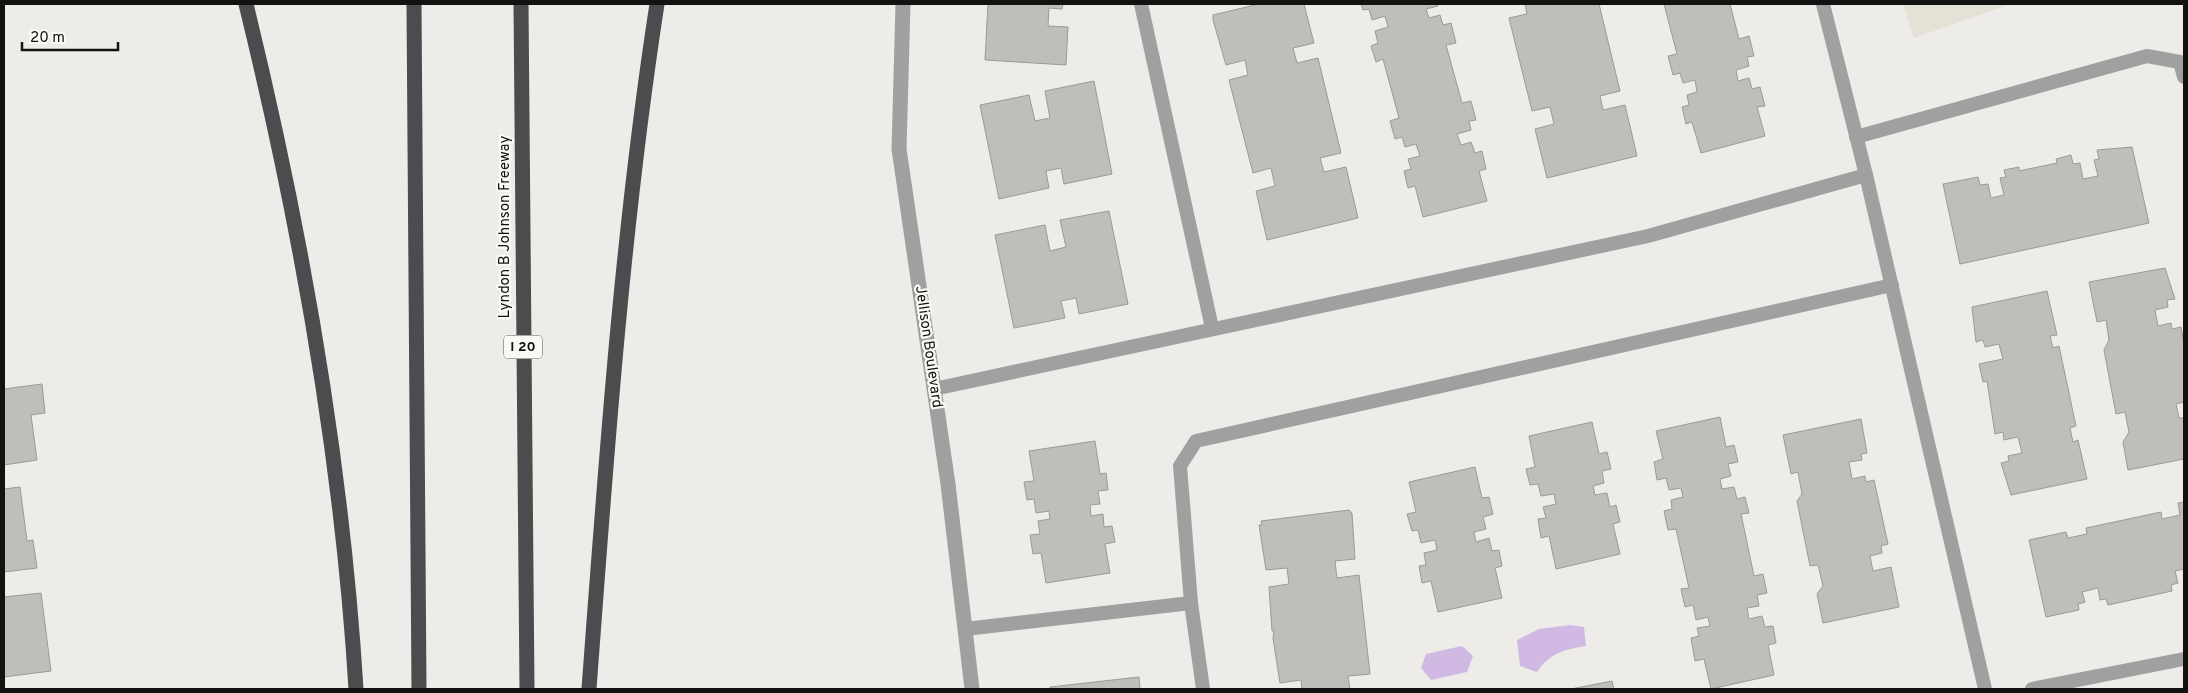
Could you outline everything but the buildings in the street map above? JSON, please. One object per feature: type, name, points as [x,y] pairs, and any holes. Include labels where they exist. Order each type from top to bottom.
[{"type":"highway","points":[[246,4],[285,178],[309,300],[330,430],[344,542],[356,689]]},
{"type":"highway","points":[[414,4],[419,689]]},
{"type":"highway","name":"Lyndon B Johnson Freeway","points":[[520,4],[527,689]]},
{"type":"highway","points":[[589,689],[612,403],[643,98],[657,4]]},
{"type":"street","name":"Jellison Boulevard","points":[[903,4],[899,149],[934,389],[972,689]]},
{"type":"lane","points":[[1141,4],[1212,328]]},
{"type":"lane","points":[[1823,4],[1892,285],[1984,689]]},
{"type":"lane","points":[[1856,137],[2147,56],[2180,62],[2184,76]]},
{"type":"lane","points":[[934,389],[1648,236],[1866,175]]},
{"type":"lane","points":[[1202,689],[1191,603],[1180,466],[1196,441],[1892,285]]},
{"type":"lane","points":[[965,629],[1191,603]]},
{"type":"lane","points":[[2032,689],[2184,659]]},
{"type":"shaded area","points":[[1903,4],[2011,4],[1914,38]]},
{"type":"shaded area","points":[[1570,625],[1584,627],[1586,646],[1558,653],[1547,660],[1537,672],[1520,666],[1517,640],[1539,629]]},
{"type":"shaded area","points":[[1462,646],[1473,656],[1467,672],[1431,680],[1421,668],[1426,654]]}]
